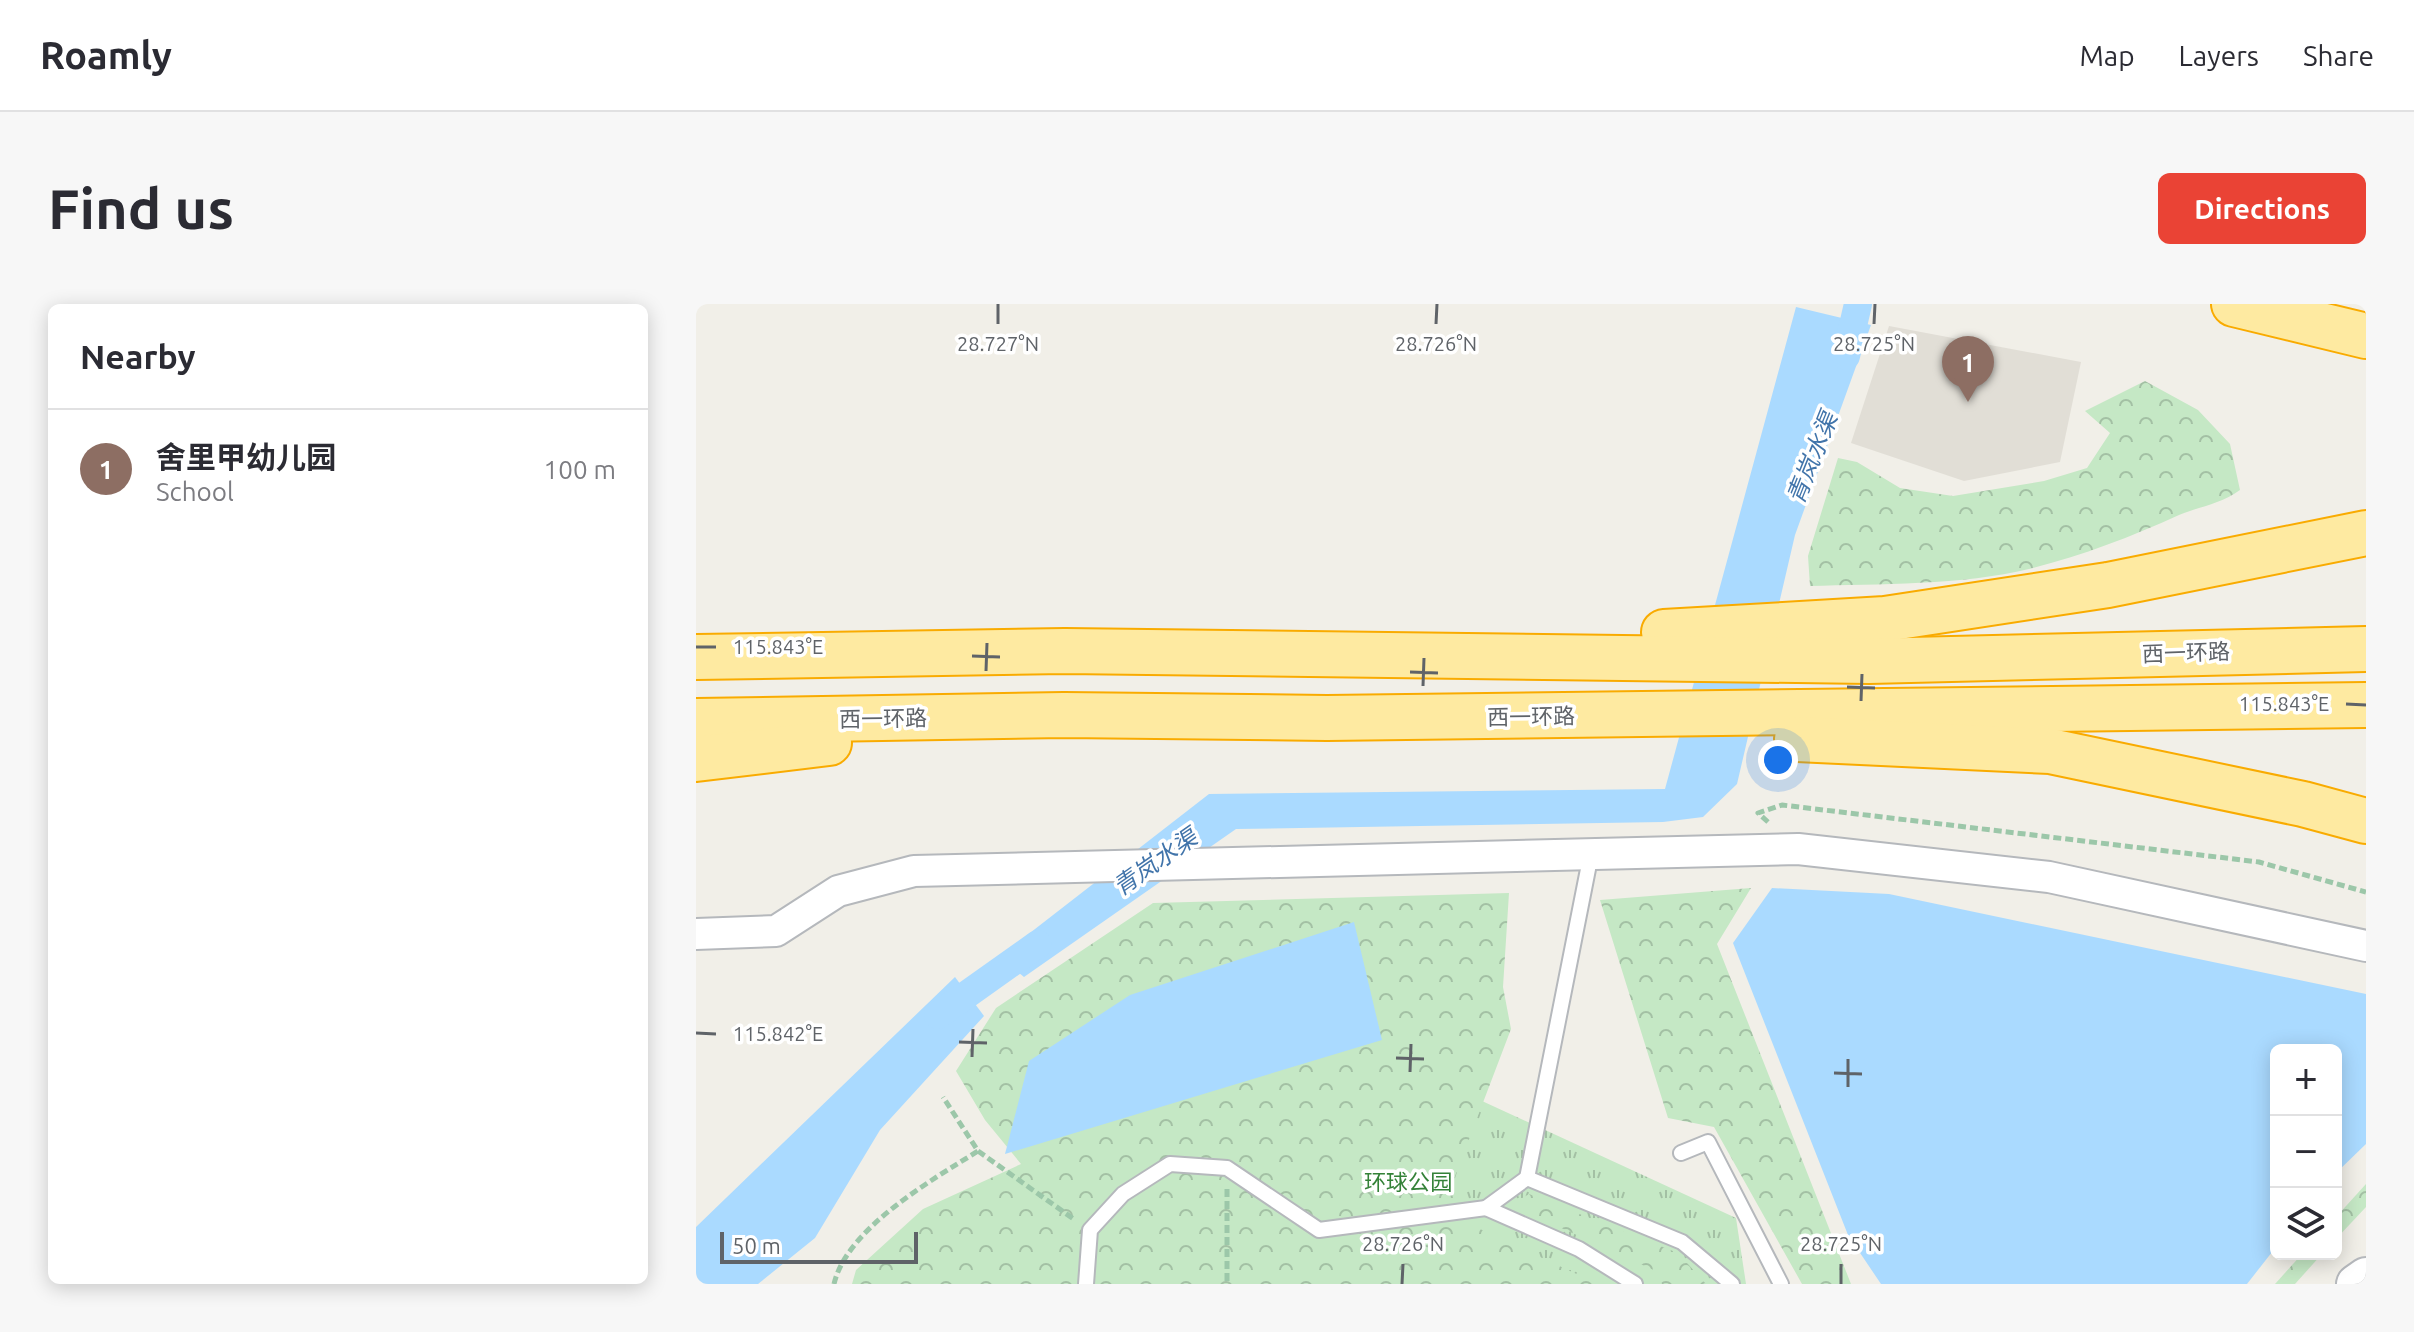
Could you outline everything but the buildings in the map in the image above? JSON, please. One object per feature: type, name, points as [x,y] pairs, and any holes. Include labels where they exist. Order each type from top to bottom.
[{"type":"highway","points":[[2234,304],[2366,336]]},
{"type":"highway","points":[[1313,653],[1885,619],[2108,585],[2366,533]]},
{"type":"highway","points":[[696,627],[1065,651]]},
{"type":"highway","name":"西一环路","points":[[696,657],[1065,651],[1869,661],[2366,649]]},
{"type":"highway","name":"西一环路","points":[[696,721],[1064,715],[1327,718],[2366,705]]},
{"type":"highway","points":[[696,759],[1064,715]]},
{"type":"highway","points":[[1327,718],[2050,751],[2303,804],[2366,821]]},
{"type":"street","points":[[696,934],[776,931],[838,891],[914,871],[1589,862],[1798,849],[2049,877],[2366,946]]},
{"type":"street","points":[[2356,1284],[2366,1277]]},
{"type":"lane","points":[[1086,1284],[1090,1230],[1123,1194],[1170,1164],[1227,1168],[1319,1230],[1486,1208],[1527,1178],[1589,862]]},
{"type":"lane","points":[[1681,1153],[1708,1142],[1781,1284]]},
{"type":"lane","points":[[1527,1178],[1682,1242],[1732,1284]]},
{"type":"lane","points":[[1486,1208],[1579,1249],[1635,1284]]},
{"type":"path","points":[[1798,849],[1758,813],[1782,805],[2259,862],[2366,892]]},
{"type":"path","points":[[943,1097],[978,1151],[1090,1230]]},
{"type":"path","points":[[834,1284],[839,1263],[902,1198],[978,1151]]},
{"type":"path","points":[[1227,1168],[1227,1284]]},
{"type":"shaded area","points":[[1889,326],[2081,362],[2060,462],[1964,481],[1851,443]]},
{"type":"green space","points":[[2145,381],[2198,410],[2230,444],[2240,490],[2218,502],[2106,545],[2029,569],[1949,581],[1810,586],[1808,556],[1838,458],[1857,462],[1900,488],[1953,496],[2044,481],[2087,468],[2110,433],[2085,411]]},
{"type":"green space","points":[[1751,888],[1717,944],[1851,1284],[1802,1284],[1714,1127],[1668,1118],[1600,900]]},
{"type":"green space","points":[[1509,893],[1503,987],[1511,1029],[1452,1184],[1480,1229],[1598,1284],[852,1284],[856,1270],[923,1209],[1021,1164],[985,1120],[956,1071],[996,1008],[1153,903]]},
{"type":"green space","name":"环球公园","points":[[1419,1072],[1736,1218],[1746,1284],[937,1284]]},
{"type":"green space","points":[[2366,1184],[2366,1207],[2342,1233],[2342,1210]]},
{"type":"green space","points":[[1529,1194],[1678,1253],[1706,1284],[1662,1284],[1658,1272],[1511,1205]]},
{"type":"green space","points":[[2297,1260],[2317,1260],[2295,1284],[2275,1284]]},
{"type":"water","points":[[1796,307],[1871,325],[1795,535],[1737,784],[1703,817],[1663,822],[1236,829],[1024,977],[999,957],[1209,794],[1665,789]]},
{"type":"water","points":[[1772,888],[1889,894],[2366,994],[2366,1144],[2342,1167],[2342,1044],[2270,1044],[2270,1255],[2247,1284],[1881,1284],[1848,1235],[1733,943]]},
{"type":"water","points":[[1354,922],[1382,1040],[1005,1154],[1029,1061],[1130,995]]},
{"type":"water","points":[[955,977],[984,1016],[880,1130],[815,1238],[758,1284],[696,1284],[696,1227]]},
{"type":"waterway","name":"青岚水渠","points":[[1846,356],[1858,304]]},
{"type":"waterway","name":"青岚水渠","points":[[938,1015],[1038,944]]},
{"type":"place","name":"舍里甲幼儿园","points":[[1968,402]]}]
